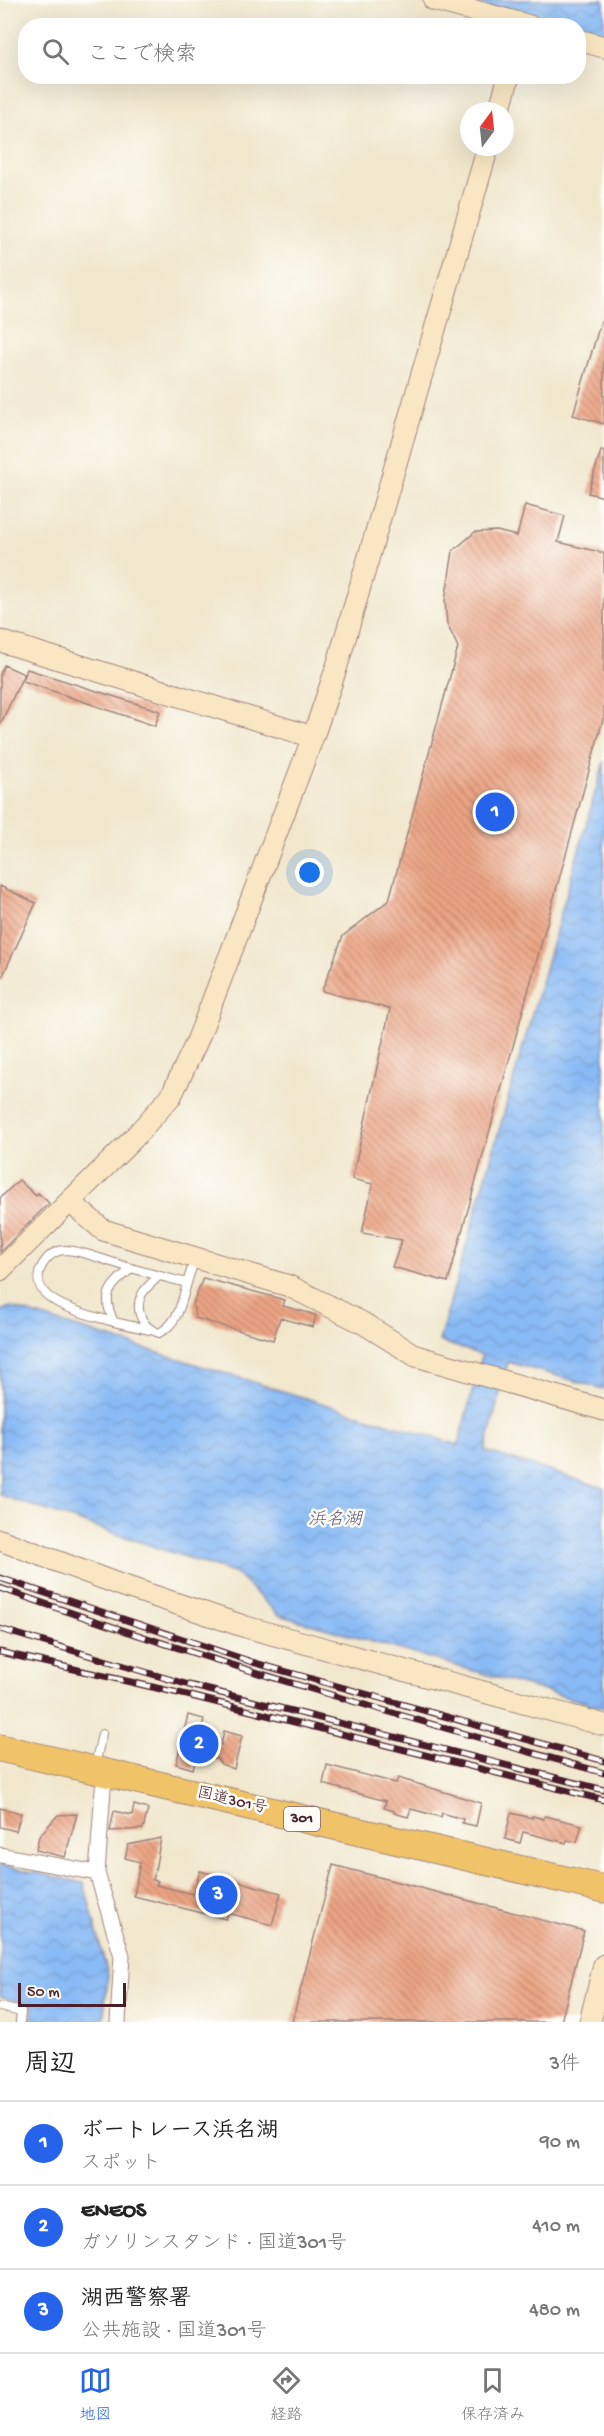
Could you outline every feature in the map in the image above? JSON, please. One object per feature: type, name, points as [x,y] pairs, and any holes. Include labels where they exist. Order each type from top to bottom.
[{"type":"highway","name":"国道301号","points":[[0,1748],[604,1889]]},
{"type":"street","points":[[434,0],[500,18]]},
{"type":"street","points":[[586,42],[604,47]]},
{"type":"street","points":[[502,102],[507,84]]},
{"type":"street","points":[[0,1269],[133,1140],[171,1096],[198,1039],[314,737],[337,666],[485,156]]},
{"type":"street","points":[[0,641],[314,737]]},
{"type":"street","points":[[70,1202],[103,1230],[289,1286],[361,1322],[416,1356],[604,1410]]},
{"type":"street","points":[[0,1540],[118,1584],[246,1627],[604,1725]]},
{"type":"street","points":[[100,1771],[103,1789],[97,1873],[122,1956],[118,2022]]},
{"type":"street","points":[[0,1855],[97,1873]]},
{"type":"street","points":[[590,2022],[604,1965]]},
{"type":"lane","points":[[187,1283],[64,1250],[49,1257],[40,1271],[39,1280],[54,1302],[64,1307],[159,1332],[169,1328],[176,1320],[195,1257]]},
{"type":"lane","points":[[114,1322],[109,1311],[107,1294],[115,1282],[132,1268]]},
{"type":"lane","points":[[150,1330],[140,1316],[139,1307],[142,1294],[159,1276]]},
{"type":"lane","points":[[100,1771],[102,1734]]},
{"type":"lane","points":[[0,2007],[21,2012],[20,2022]]},
{"type":"water","points":[[464,0],[604,0],[604,39],[586,34],[586,18],[530,18]]},
{"type":"water","name":"浜名湖","points":[[604,762],[604,1389],[508,1362],[485,1451],[604,1488],[604,1708],[279,1615],[236,1574],[0,1495],[0,1311],[10,1307],[458,1445],[482,1355],[439,1341]]},
{"type":"water","points":[[0,1865],[84,1883],[108,1975],[103,2022],[31,2022],[33,2005],[0,1997]]},
{"type":"building","points":[[601,321],[604,321],[604,424],[573,415]]},
{"type":"building","points":[[601,451],[604,451],[604,497],[588,493]]},
{"type":"building","points":[[525,505],[565,516],[558,542],[604,553],[604,716],[448,1282],[392,1267],[402,1240],[362,1233],[373,1184],[352,1179],[390,1009],[322,991],[343,936],[389,900],[458,647],[447,624],[445,601],[453,551],[475,532],[497,531],[517,536]]},
{"type":"building","points":[[4,665],[24,674],[0,725],[0,674]]},
{"type":"building","points":[[27,669],[160,711],[155,726],[23,681]]},
{"type":"building","points":[[0,886],[36,903],[0,982]]},
{"type":"building","points":[[19,1180],[36,1196],[38,1193],[49,1203],[0,1252],[0,1198]]},
{"type":"building","points":[[203,1278],[285,1300],[283,1306],[316,1315],[313,1327],[280,1318],[273,1340],[195,1318],[193,1304]]},
{"type":"building","points":[[188,1715],[204,1719],[200,1739],[221,1745],[224,1731],[242,1736],[234,1769],[221,1764],[217,1759],[197,1754],[193,1769],[176,1764]]},
{"type":"building","points":[[327,1765],[396,1783],[398,1778],[481,1803],[476,1826],[462,1823],[463,1819],[442,1813],[441,1817],[411,1809],[408,1817],[384,1808],[386,1801],[323,1784]]},
{"type":"building","points":[[134,1805],[148,1809],[143,1829],[110,1831],[114,1811],[132,1815]]},
{"type":"building","points":[[0,1808],[21,1813],[16,1831],[0,1827]]},
{"type":"building","points":[[511,1813],[532,1818],[532,1816],[544,1819],[545,1816],[582,1825],[577,1842],[567,1840],[566,1843],[523,1832],[520,1843],[505,1839]]},
{"type":"building","points":[[77,1814],[65,1857],[36,1850],[39,1836],[58,1815]]},
{"type":"building","points":[[161,1838],[153,1880],[158,1881],[156,1885],[193,1894],[200,1871],[281,1893],[272,1925],[228,1913],[226,1919],[134,1896],[140,1862],[125,1858],[128,1845]]},
{"type":"building","points":[[333,1865],[584,1931],[561,2022],[292,2022]]},
{"type":"railway","points":[[0,1578],[252,1662],[604,1761]]},
{"type":"railway","points":[[0,1588],[225,1663],[604,1773]]},
{"type":"railway","points":[[0,1629],[189,1685],[604,1790]]},
{"type":"railway","points":[[0,1652],[187,1695],[604,1800]]},
{"type":"place","name":"ボートレース浜名湖","points":[[495,812]]},
{"type":"place","name":"ENEOS","points":[[199,1744]]},
{"type":"place","name":"湖西警察署","points":[[218,1895]]}]
